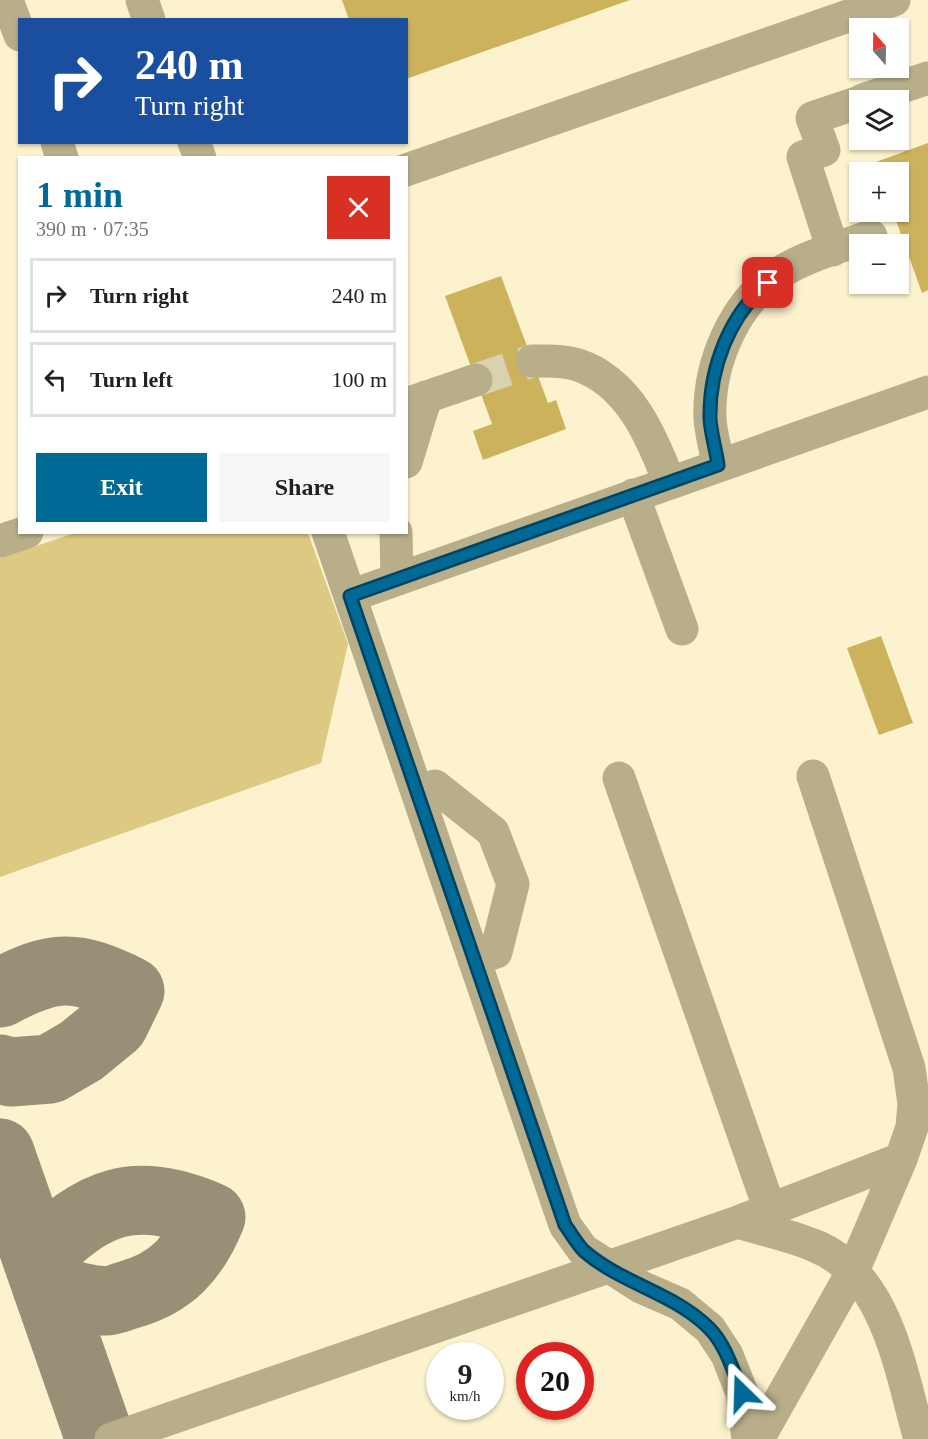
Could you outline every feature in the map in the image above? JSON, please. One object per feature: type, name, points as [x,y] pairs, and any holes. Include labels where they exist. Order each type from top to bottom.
[{"type":"lane","points":[[8,0],[18,28]]},
{"type":"lane","points":[[142,0],[148,18]]},
{"type":"lane","points":[[408,169],[894,0]]},
{"type":"lane","points":[[893,90],[928,78]]},
{"type":"lane","points":[[833,250],[803,157],[824,150],[812,118],[849,105]]},
{"type":"lane","points":[[718,465],[710,420],[714,375],[729,332],[755,294],[781,272],[849,244]]},
{"type":"lane","points":[[532,361],[559,360],[579,365],[603,377],[637,413],[652,439],[669,482]]},
{"type":"lane","points":[[408,450],[416,400],[476,380]]},
{"type":"lane","points":[[350,596],[928,392]]},
{"type":"lane","points":[[633,495],[682,629]]},
{"type":"lane","points":[[0,541],[21,534]]},
{"type":"lane","points":[[329,534],[565,1225],[583,1250],[641,1287],[680,1304],[710,1329],[727,1355],[742,1393],[748,1439]]},
{"type":"lane","points":[[396,534],[397,579]]},
{"type":"lane","points":[[758,1439],[853,1271],[901,1159],[912,1127],[914,1104],[909,1068],[813,776]]},
{"type":"lane","points":[[619,778],[770,1210]]},
{"type":"lane","points":[[417,792],[435,786],[493,832],[513,884],[496,952],[474,960]]},
{"type":"lane","points":[[111,1439],[738,1222],[901,1159]]},
{"type":"lane","points":[[738,1222],[814,1245],[831,1254],[853,1271],[877,1303],[920,1439]]},
{"type":"shaded area","points":[[72,534],[308,534],[348,644],[321,763],[0,877],[0,558]]},
{"type":"building","points":[[342,0],[630,0],[408,78],[408,18],[348,18]]},
{"type":"building","points":[[928,143],[928,290],[922,293],[909,257],[909,234],[901,234],[897,222],[909,222],[909,162],[876,162]]},
{"type":"building","points":[[501,276],[548,403],[556,400],[566,429],[483,460],[473,431],[492,424],[445,296]]},
{"type":"building","points":[[881,636],[913,723],[879,735],[847,648]]},
{"type":"taxiway","points":[[0,993],[36,977],[65,971],[94,976],[130,991],[114,1024],[81,1051],[50,1069],[11,1072],[0,1069]]},
{"type":"taxiway","points":[[0,1153],[100,1439]]},
{"type":"taxiway","points":[[37,1259],[77,1223],[96,1211],[116,1204],[137,1200],[160,1201],[211,1217],[197,1245],[180,1267],[157,1284],[144,1290],[106,1301],[84,1298],[47,1288]]},
{"type":"tunnel","points":[[476,380],[532,361]]},
{"type":"route","points":[[742,1393],[727,1355],[710,1329],[680,1304],[641,1287],[583,1250],[565,1225],[350,596],[718,465],[710,420],[714,375],[729,332],[755,294],[768,283]]}]
